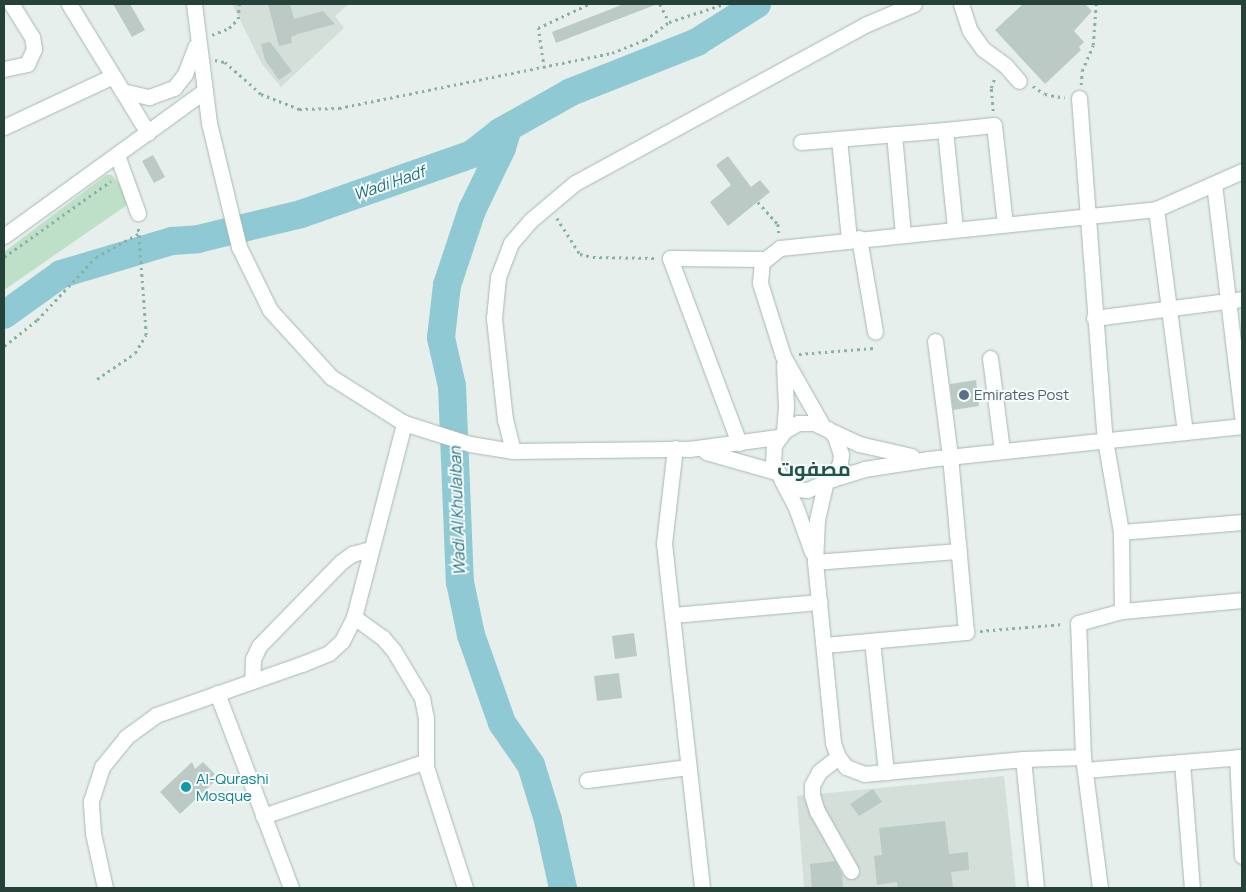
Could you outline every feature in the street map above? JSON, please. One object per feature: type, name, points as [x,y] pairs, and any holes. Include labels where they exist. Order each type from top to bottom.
[{"type":"street","points":[[4,69],[27,64],[34,49],[32,37],[11,4]]},
{"type":"street","points":[[194,4],[204,91],[223,192],[248,268],[270,310],[331,377],[404,422],[470,444],[513,451],[682,448],[738,443],[781,434],[806,422],[825,427],[876,450],[929,459]]},
{"type":"street","points":[[513,451],[505,420],[494,318],[498,277],[511,243],[546,207],[575,183],[867,24],[914,4]]},
{"type":"street","points":[[961,4],[970,31],[983,49],[1005,65],[1019,82]]},
{"type":"street","points":[[71,5],[148,133]]},
{"type":"street","points":[[122,91],[149,97],[174,88],[185,74],[198,50]]},
{"type":"street","points":[[4,127],[113,76]]},
{"type":"street","points":[[4,236],[204,91]]},
{"type":"street","points":[[1079,98],[1089,215],[1094,318],[1105,440],[1121,532],[1122,611]]},
{"type":"street","points":[[801,142],[994,125],[1005,224]]},
{"type":"street","points":[[945,130],[955,229]]},
{"type":"street","points":[[894,134],[903,234]]},
{"type":"street","points":[[839,139],[854,238],[875,332]]},
{"type":"street","points":[[118,154],[138,213]]},
{"type":"street","points":[[816,562],[801,518],[779,476],[772,454],[781,434],[786,394],[783,356],[760,283],[760,271],[766,259],[780,248],[854,238],[1156,209],[1242,171]]},
{"type":"street","points":[[1214,184],[1235,300],[1242,417]]},
{"type":"street","points":[[1156,209],[1186,432]]},
{"type":"street","points":[[738,443],[670,258],[766,259]]},
{"type":"street","points":[[1094,318],[1235,300]]},
{"type":"street","points":[[824,645],[966,632],[950,456],[935,341]]},
{"type":"street","points":[[783,356],[825,427],[835,436],[841,454],[840,463],[828,482],[817,520],[816,562],[833,743],[838,757],[846,767],[864,774],[1023,759],[1084,764],[1182,762],[1240,757],[1242,856]]},
{"type":"street","points":[[990,358],[1002,450]]},
{"type":"street","points":[[105,888],[93,833],[92,801],[102,767],[126,737],[156,715],[329,653],[342,642],[354,617],[404,422]]},
{"type":"street","points":[[682,448],[734,458],[779,476],[807,490],[864,469],[929,459],[1242,426]]},
{"type":"street","points":[[682,448],[664,543],[702,888]]},
{"type":"street","points":[[1121,532],[1242,522]]},
{"type":"street","points":[[252,681],[253,659],[259,646],[341,562],[352,554],[372,549]]},
{"type":"street","points":[[816,562],[959,551]]},
{"type":"street","points":[[1100,888],[1084,764],[1078,623],[1122,611],[1242,600]]},
{"type":"street","points":[[672,615],[819,602]]},
{"type":"street","points":[[354,617],[388,644],[407,670],[422,698],[426,718],[426,761],[429,779],[465,888]]},
{"type":"street","points":[[872,641],[886,772]]},
{"type":"street","points":[[217,693],[291,888]]},
{"type":"street","points":[[838,757],[819,772],[812,785],[812,795],[817,811],[851,871]]},
{"type":"street","points":[[1023,759],[1036,888]]},
{"type":"street","points":[[263,816],[426,761]]},
{"type":"street","points":[[1182,762],[1192,888]]},
{"type":"street","points":[[587,780],[688,767]]},
{"type":"path","points":[[198,50],[229,28],[238,19],[239,4]]},
{"type":"path","points":[[544,68],[538,28],[589,4]]},
{"type":"path","points":[[660,4],[669,22]]},
{"type":"path","points":[[198,50],[225,62],[261,94],[299,109],[349,106],[544,68],[612,52],[645,40],[669,22],[724,4]]},
{"type":"path","points":[[1019,82],[1032,85],[1045,94],[1079,98],[1082,71],[1093,45],[1096,4]]},
{"type":"path","points":[[994,125],[991,88],[996,75],[1005,65]]},
{"type":"path","points":[[4,257],[124,172]]},
{"type":"path","points":[[758,202],[778,224],[780,248]]},
{"type":"path","points":[[546,207],[557,218],[580,254],[594,258],[670,258]]},
{"type":"path","points":[[97,379],[135,353],[146,335],[138,213]]},
{"type":"path","points":[[4,346],[37,320],[96,258],[138,234]]},
{"type":"path","points":[[783,356],[878,348],[875,332]]},
{"type":"path","points":[[966,632],[1078,623]]},
{"type":"shaded area","points":[[232,4],[349,4],[335,16],[344,28],[281,87],[262,64]]},
{"type":"shaded area","points":[[1004,776],[1016,888],[804,888],[797,796]]},
{"type":"green space","points":[[106,175],[112,175],[121,186],[127,205],[4,290],[4,252]]},
{"type":"building","points":[[113,4],[130,4],[145,30],[132,37]]},
{"type":"building","points":[[268,4],[290,4],[294,19],[323,11],[335,24],[298,34],[291,37],[292,43],[279,46]]},
{"type":"building","points":[[624,4],[655,5],[556,43],[552,32]]},
{"type":"building","points":[[1023,4],[1085,4],[1092,11],[1074,31],[1084,42],[1079,47],[1081,50],[1045,84],[995,30]]},
{"type":"building","points":[[270,42],[292,71],[279,80],[265,60],[261,44]]},
{"type":"building","points":[[153,155],[165,177],[154,183],[142,161]]},
{"type":"building","points":[[728,156],[751,187],[760,180],[770,192],[728,226],[710,202],[731,185],[716,165]]},
{"type":"building","name":"Emirates Post","points":[[976,380],[979,406],[953,410],[950,384]]},
{"type":"building","points":[[634,633],[637,656],[615,659],[612,636]]},
{"type":"building","points":[[619,673],[622,698],[597,701],[594,676]]},
{"type":"building","name":"Al-Qurashi Mosque","points":[[192,762],[195,769],[203,762],[215,774],[209,779],[213,783],[180,814],[160,792]]},
{"type":"building","points":[[873,789],[882,802],[859,816],[850,804]]},
{"type":"building","points":[[945,821],[949,854],[968,852],[969,870],[951,872],[953,888],[897,888],[897,882],[877,885],[874,856],[882,855],[879,828]]},
{"type":"building","points":[[835,861],[842,874],[843,888],[812,888],[810,864]]},
{"type":"waterway","name":"Wadi Hadf","points":[[4,315],[61,274],[172,241],[198,239],[301,214],[472,154],[500,132],[571,92],[697,42],[757,4]]},
{"type":"waterway","name":"Wadi Al Khulaiban","points":[[508,128],[502,148],[472,210],[447,285],[441,338],[452,386],[460,582],[471,635],[502,723],[531,765],[548,820],[563,888]]},
{"type":"place","name":"Emirates Post","points":[[964,395]]},
{"type":"place","name":"Al-Qurashi Mosque","points":[[186,787]]},
{"type":"district","name":"مصفوت","points":[[814,468]]}]
